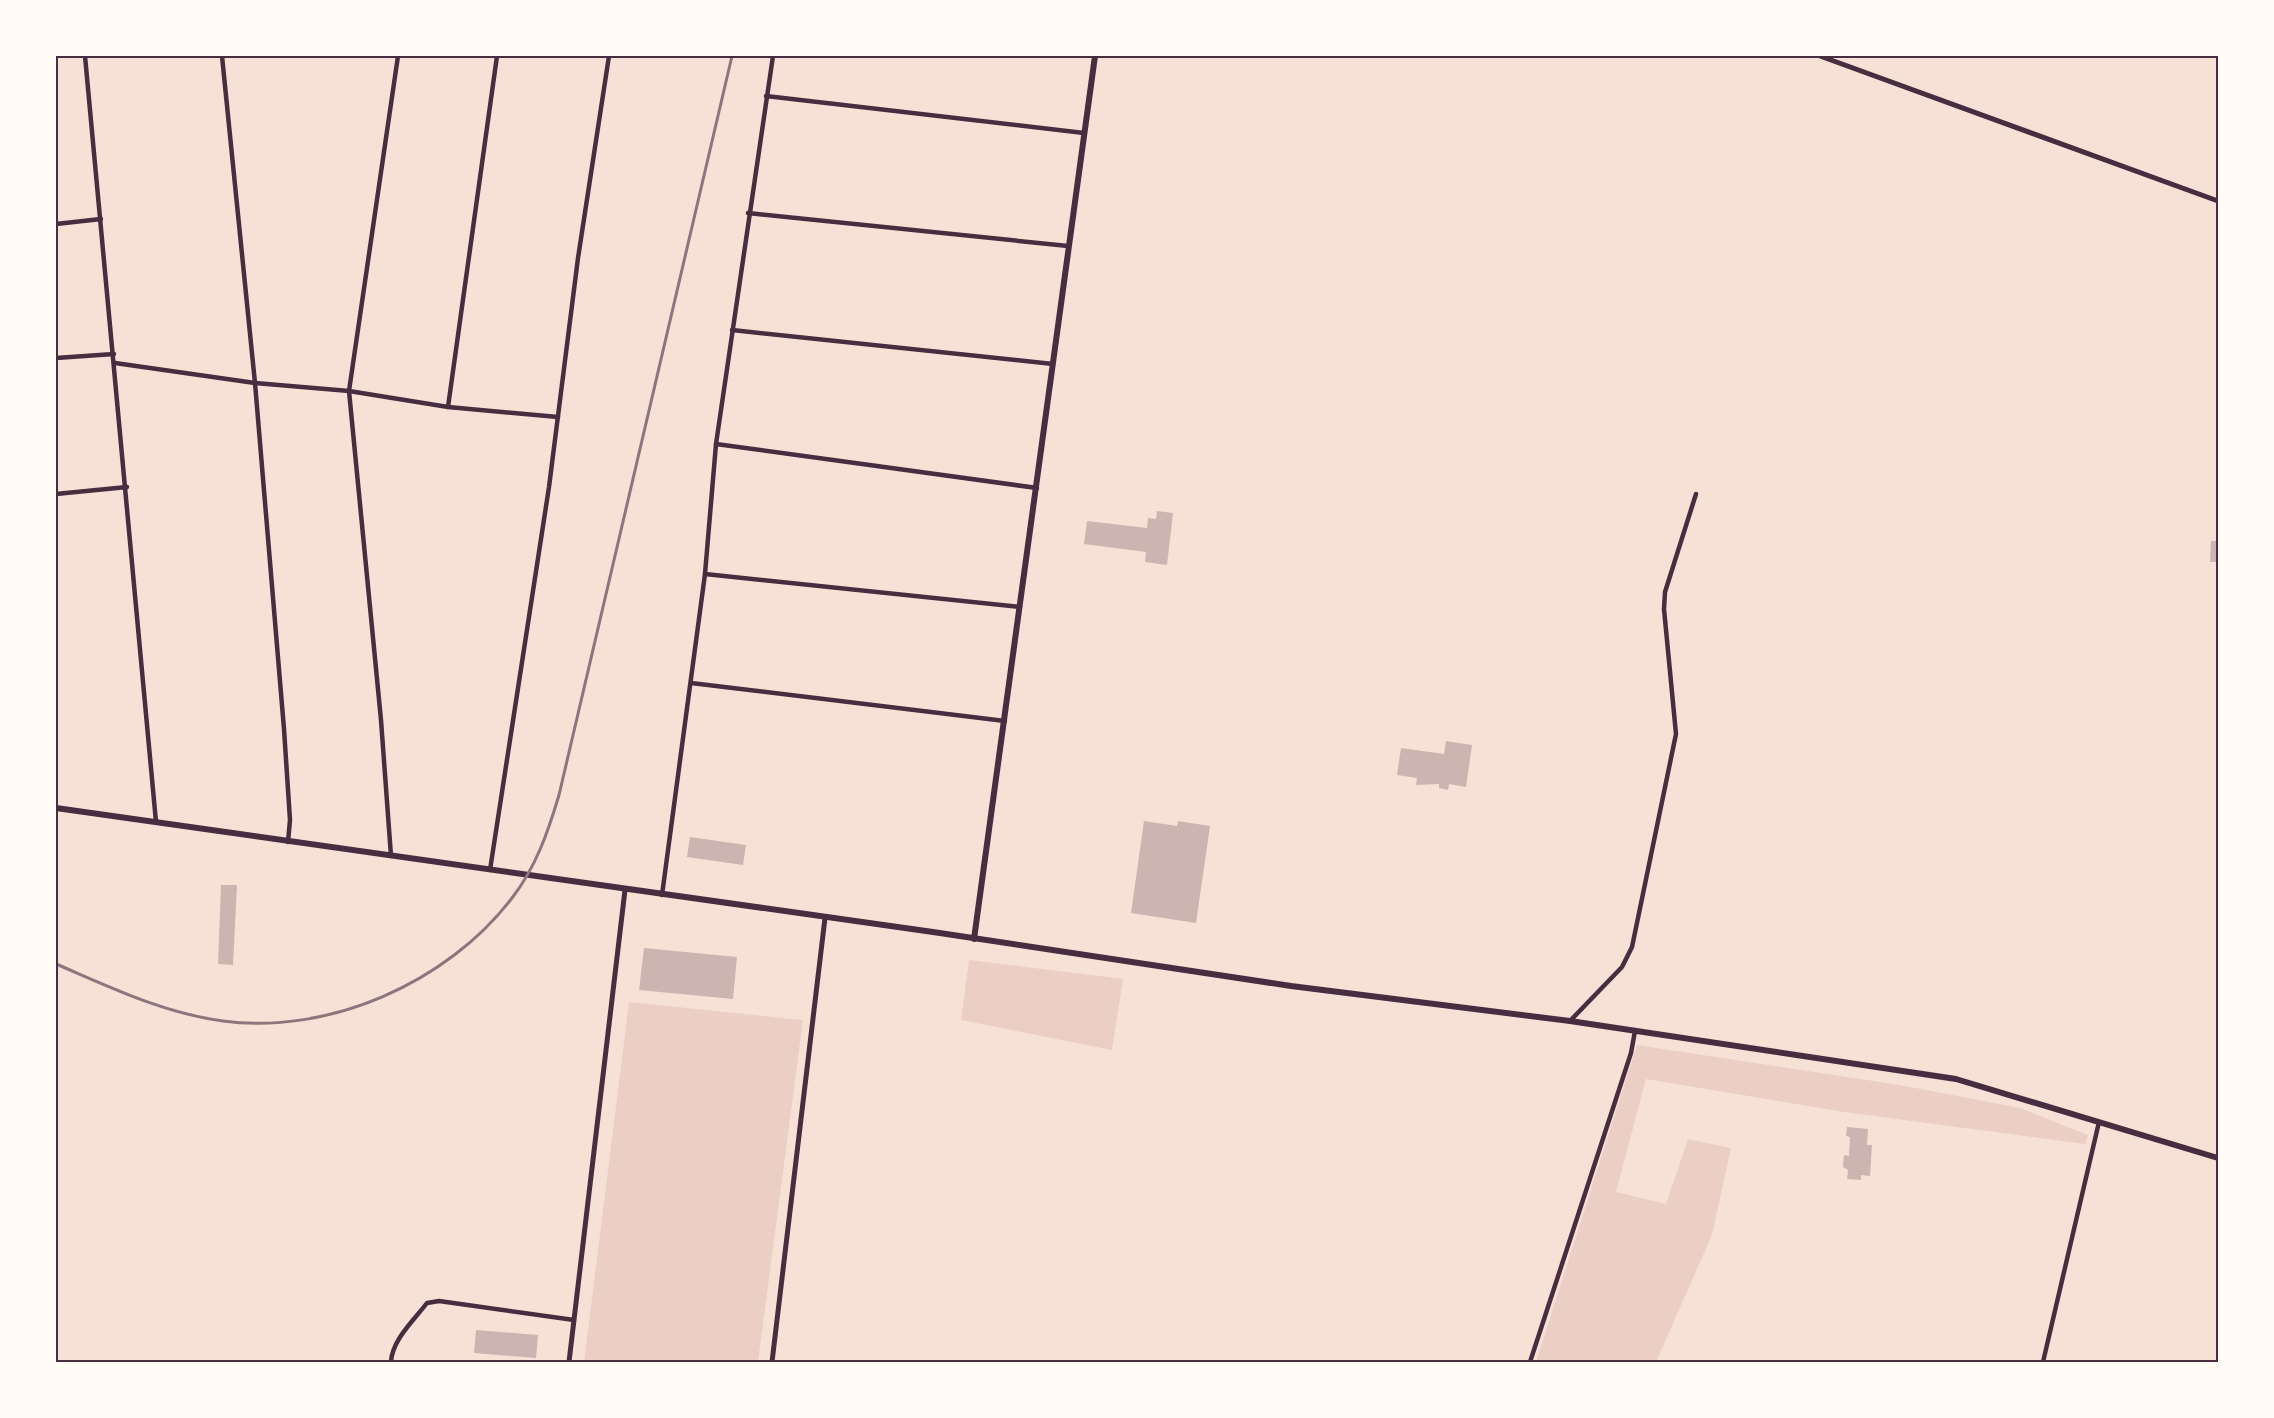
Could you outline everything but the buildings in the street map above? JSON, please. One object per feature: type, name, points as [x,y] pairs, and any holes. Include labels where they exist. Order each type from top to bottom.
[{"type":"main road","points":[[974,939],[1095,56]]},
{"type":"main road","points":[[56,808],[1404,1002],[1570,1021],[1956,1079],[2218,1158]]},
{"type":"street","points":[[85,56],[127,487],[156,822]]},
{"type":"street","points":[[222,56],[255,383],[284,729],[290,820],[288,842]]},
{"type":"street","points":[[391,856],[381,720],[349,391],[398,56]]},
{"type":"street","points":[[448,407],[497,56]]},
{"type":"street","points":[[490,870],[609,56]]},
{"type":"street","points":[[662,895],[705,574],[716,444],[748,213],[773,56]]},
{"type":"street","points":[[1821,56],[2218,201]]},
{"type":"street","points":[[766,96],[1084,133]]},
{"type":"street","points":[[748,213],[1068,246]]},
{"type":"street","points":[[56,224],[101,219]]},
{"type":"street","points":[[732,330],[1053,364]]},
{"type":"street","points":[[56,358],[114,354]]},
{"type":"street","points":[[115,363],[255,383],[349,391],[448,407],[558,417]]},
{"type":"street","points":[[716,444],[1037,488]]},
{"type":"street","points":[[56,494],[127,487]]},
{"type":"street","points":[[1570,1021],[1622,967],[1632,947],[1676,734],[1664,609],[1665,592],[1696,494]]},
{"type":"street","points":[[705,574],[1020,607]]},
{"type":"street","points":[[691,683],[1005,721]]},
{"type":"street","points":[[569,1362],[625,890]]},
{"type":"street","points":[[772,1362],[825,918]]},
{"type":"street","points":[[1530,1362],[1631,1053],[1635,1031]]},
{"type":"street","points":[[2043,1362],[2098,1122]]},
{"type":"street","points":[[391,1362],[391,1355],[403,1333],[427,1303],[439,1301],[574,1320]]},
{"type":"shaded area","points":[[969,960],[1123,979],[1112,1050],[961,1020]]},
{"type":"shaded area","points":[[629,1002],[803,1020],[758,1362],[584,1362]]},
{"type":"shaded area","points":[[1637,1045],[1900,1085],[2020,1108],[2088,1135],[2085,1144],[1844,1112],[1646,1079],[1616,1192],[1666,1204],[1688,1139],[1731,1148],[1712,1235],[1656,1362],[1536,1362]]},
{"type":"railway","points":[[56,964],[158,1006],[201,1017],[223,1021],[263,1023],[304,1020],[344,1011],[383,997],[420,978],[454,955],[485,928],[512,898],[528,874],[540,849],[559,795],[732,56]]}]
